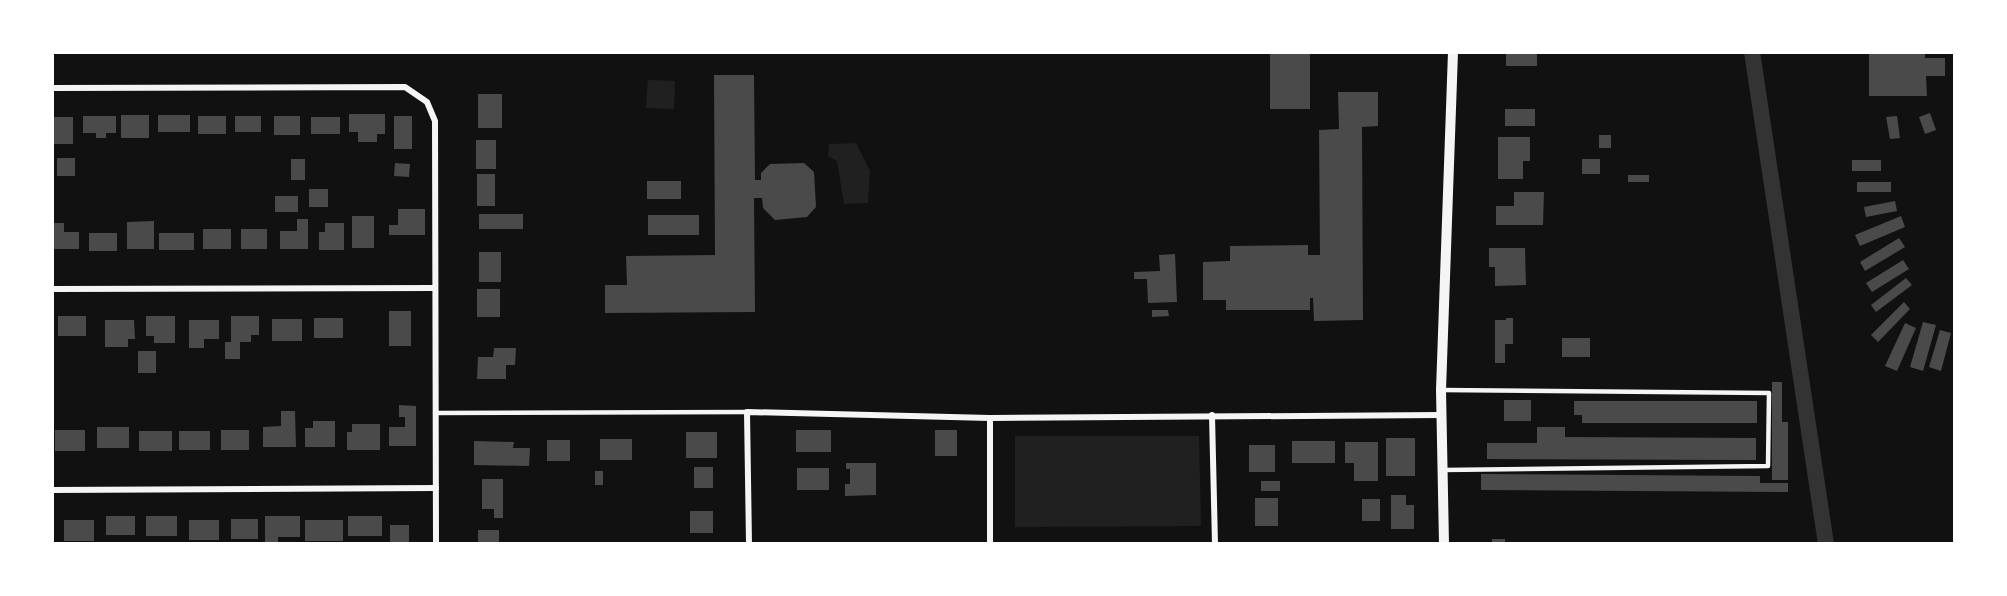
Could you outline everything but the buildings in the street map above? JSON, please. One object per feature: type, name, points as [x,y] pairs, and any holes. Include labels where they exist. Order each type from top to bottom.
[{"type":"street","points":[[1444,543],[1441,390],[1453,52]]},
{"type":"street","points":[[52,88],[405,87],[427,102],[435,121],[436,543]]},
{"type":"street","points":[[52,290],[435,288]]},
{"type":"street","points":[[749,543],[747,412],[990,417],[1441,415]]},
{"type":"street","points":[[1212,415],[1215,543]]},
{"type":"street","points":[[990,417],[990,543]]},
{"type":"street","points":[[52,490],[436,488]]},
{"type":"lane","points":[[1441,390],[1769,393],[1768,466],[1442,470]]},
{"type":"lane","points":[[435,413],[747,412]]},
{"type":"shaded area","points":[[648,80],[675,81],[674,109],[646,108]]},
{"type":"shaded area","points":[[856,143],[870,171],[868,203],[844,204],[837,161],[828,156],[829,144]]},
{"type":"shaded area","points":[[1015,436],[1199,436],[1201,526],[1015,527]]},
{"type":"waterway","points":[[1752,52],[1826,544]]}]
